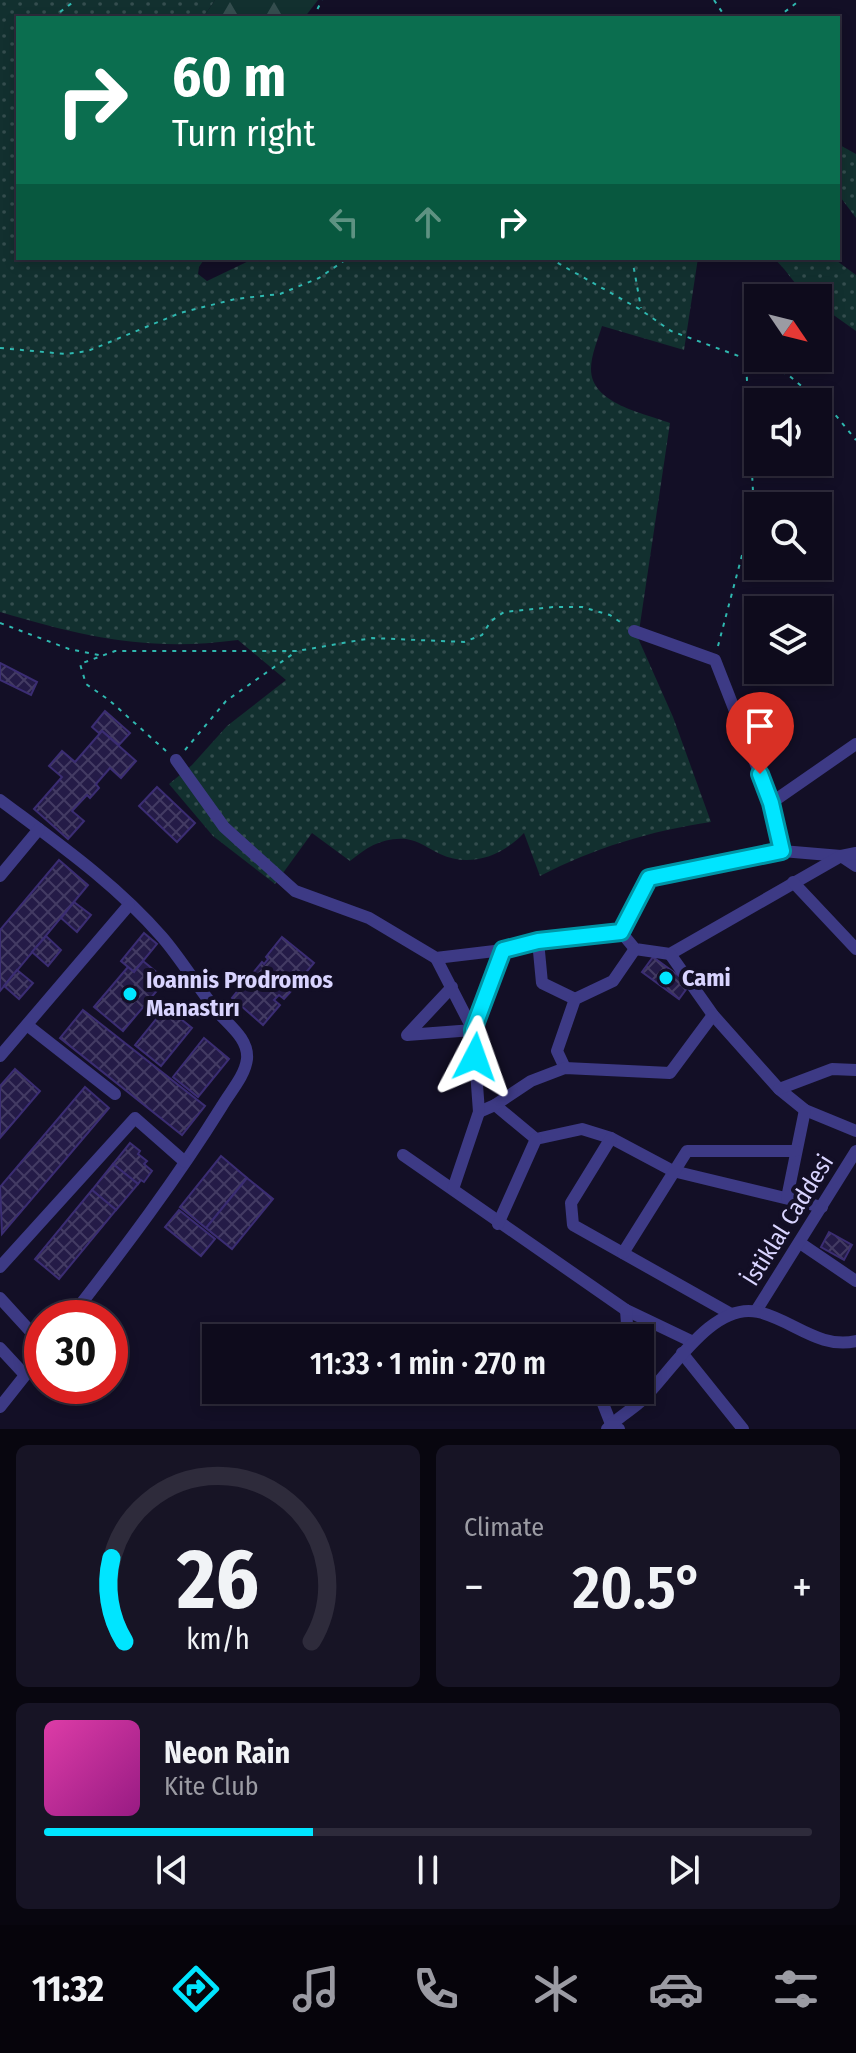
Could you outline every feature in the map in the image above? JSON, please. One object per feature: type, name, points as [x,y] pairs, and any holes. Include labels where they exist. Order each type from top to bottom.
[{"type":"street","points":[[634,631],[715,660],[771,803],[782,851]]},
{"type":"street","points":[[771,803],[856,744]]},
{"type":"street","points":[[176,760],[224,827],[295,891],[369,918],[436,958],[473,1030],[479,1112],[453,1189]]},
{"type":"street","points":[[0,800],[129,905],[162,937],[218,1013],[241,1037],[248,1054],[244,1071],[185,1162],[84,1300]]},
{"type":"street","points":[[0,876],[39,829]]},
{"type":"street","points":[[621,932],[649,878],[782,851],[841,856],[856,853]]},
{"type":"street","points":[[841,856],[856,866]]},
{"type":"street","points":[[621,932],[635,949],[670,954],[841,856]]},
{"type":"street","points":[[793,882],[856,949]]},
{"type":"street","points":[[0,1056],[129,905]]},
{"type":"street","points":[[436,958],[503,950],[538,941],[621,932]]},
{"type":"street","points":[[538,941],[542,983],[575,999]]},
{"type":"street","points":[[565,1068],[557,1051],[575,999],[613,981],[635,949]]},
{"type":"street","points":[[473,1030],[503,950]]},
{"type":"street","points":[[670,954],[713,1015],[779,1089],[805,1110],[856,1131]]},
{"type":"street","points":[[452,987],[407,1035],[473,1030]]},
{"type":"street","points":[[479,1112],[531,1081],[565,1068],[670,1073],[713,1015]]},
{"type":"street","points":[[27,1025],[115,1094]]},
{"type":"street","points":[[779,1089],[832,1069],[856,1070]]},
{"type":"street","points":[[495,1105],[536,1139]]},
{"type":"street","points":[[787,1198],[805,1110]]},
{"type":"street","points":[[0,1267],[135,1118],[185,1162]]},
{"type":"street","points":[[536,1139],[582,1129],[611,1138],[673,1171],[822,1207]]},
{"type":"street","points":[[611,1138],[571,1203],[573,1225],[731,1314]]},
{"type":"street","points":[[498,1224],[536,1139]]},
{"type":"street","points":[[623,1253],[687,1151],[795,1151]]},
{"type":"street","name":"İstiklal Caddesi","points":[[756,1311],[856,1151]]},
{"type":"street","points":[[403,1155],[498,1224],[626,1310],[693,1342]]},
{"type":"street","points":[[800,1243],[856,1281]]},
{"type":"street","points":[[0,1298],[24,1324]]},
{"type":"street","points":[[626,1310],[627,1324]]},
{"type":"street","points":[[603,1404],[613,1427],[642,1400],[693,1342],[731,1314],[756,1311],[812,1336],[845,1344],[856,1341]]},
{"type":"street","points":[[0,1348],[24,1374]]},
{"type":"street","points":[[682,1353],[743,1429]]},
{"type":"street","points":[[2,1405],[24,1376]]},
{"type":"path","points":[[55,16],[76,0]]},
{"type":"path","points":[[780,16],[800,0]]},
{"type":"path","points":[[0,348],[66,354],[88,351],[180,313],[235,299],[280,294],[319,278],[345,260]]},
{"type":"path","points":[[553,260],[641,310],[671,331],[744,359]]},
{"type":"path","points":[[632,260],[641,310]]},
{"type":"path","points":[[715,660],[754,510],[747,372]]},
{"type":"path","points":[[781,372],[833,412],[856,440]]},
{"type":"path","points":[[297,651],[226,701],[176,760],[109,700],[86,684],[80,664],[115,651],[297,651],[372,638],[464,642],[482,635],[491,621],[504,612],[553,607],[582,607],[610,615],[634,631]]},
{"type":"path","points":[[0,623],[69,649],[104,656]]},
{"type":"green space","points":[[0,0],[215,0],[204,16],[16,16],[16,260],[204,260],[198,274],[207,281],[251,260],[698,260],[684,350],[602,326],[591,369],[593,381],[609,399],[670,423],[638,638],[673,717],[711,822],[623,842],[540,876],[524,833],[506,848],[474,860],[451,858],[415,841],[398,839],[376,844],[350,861],[312,833],[275,884],[213,836],[169,784],[192,765],[227,726],[286,680],[238,640],[175,644],[117,640],[60,629],[0,612]]},
{"type":"green space","points":[[215,0],[318,0],[306,16],[204,16]]},
{"type":"green space","points":[[840,145],[856,154],[856,218],[840,197]]},
{"type":"green space","points":[[775,260],[836,260],[856,275],[856,331],[832,314],[832,284],[796,284]]},
{"type":"building","points":[[0,663],[37,682],[31,695],[0,680]]},
{"type":"building","points":[[105,711],[130,733],[119,745],[92,727]]},
{"type":"building","points":[[102,731],[136,761],[121,778],[110,768],[96,784],[99,788],[90,798],[87,795],[72,811],[84,821],[68,839],[34,809],[62,777],[49,766],[62,751],[75,762]]},
{"type":"building","points":[[157,787],[195,823],[177,842],[139,806]]},
{"type":"building","points":[[59,860],[88,885],[0,991],[0,930]]},
{"type":"building","points":[[74,902],[91,915],[77,932],[61,918]]},
{"type":"building","points":[[144,933],[157,944],[134,972],[121,961]]},
{"type":"building","points":[[46,936],[61,950],[48,966],[32,952]]},
{"type":"building","points":[[282,937],[314,963],[297,983],[292,979],[288,984],[293,989],[284,999],[279,995],[274,1000],[280,1005],[263,1025],[232,998],[248,978],[251,980],[255,975],[253,973],[262,962],[264,964]]},
{"type":"building","name":"Cami","points":[[653,957],[690,984],[679,999],[642,972]]},
{"type":"building","name":"Ioannis Prodromos Manastırı","points":[[143,961],[166,980],[123,1031],[94,1007],[128,967],[134,972]]},
{"type":"building","points":[[17,970],[33,983],[19,999],[4,986]]},
{"type":"building","points":[[166,1007],[192,1028],[161,1066],[135,1045]]},
{"type":"building","points":[[83,1010],[205,1106],[182,1135],[60,1038]]},
{"type":"building","points":[[204,1038],[229,1059],[198,1097],[173,1077]]},
{"type":"building","points":[[15,1069],[40,1091],[0,1138],[0,1086]]},
{"type":"building","points":[[85,1087],[109,1108],[2,1234],[0,1187]]},
{"type":"building","points":[[130,1143],[140,1151],[138,1154],[147,1161],[144,1164],[152,1171],[144,1182],[141,1180],[138,1184],[113,1164]]},
{"type":"building","points":[[221,1156],[247,1178],[206,1228],[180,1207]]},
{"type":"building","points":[[113,1164],[138,1184],[116,1210],[92,1190]]},
{"type":"building","points":[[247,1178],[273,1199],[232,1249],[206,1228]]},
{"type":"building","points":[[92,1190],[116,1210],[59,1279],[35,1259]]},
{"type":"building","points":[[179,1210],[215,1239],[201,1256],[165,1227]]},
{"type":"building","points":[[829,1232],[852,1245],[844,1260],[821,1247]]},
{"type":"place","name":"Cami","points":[[666,978]]},
{"type":"place","name":"Ioannis Prodromos Manastırı","points":[[130,994]]},
{"type":"route","points":[[475,1057],[473,1030],[503,950],[538,941],[621,932],[649,878],[782,851],[771,803],[760,774]]}]
